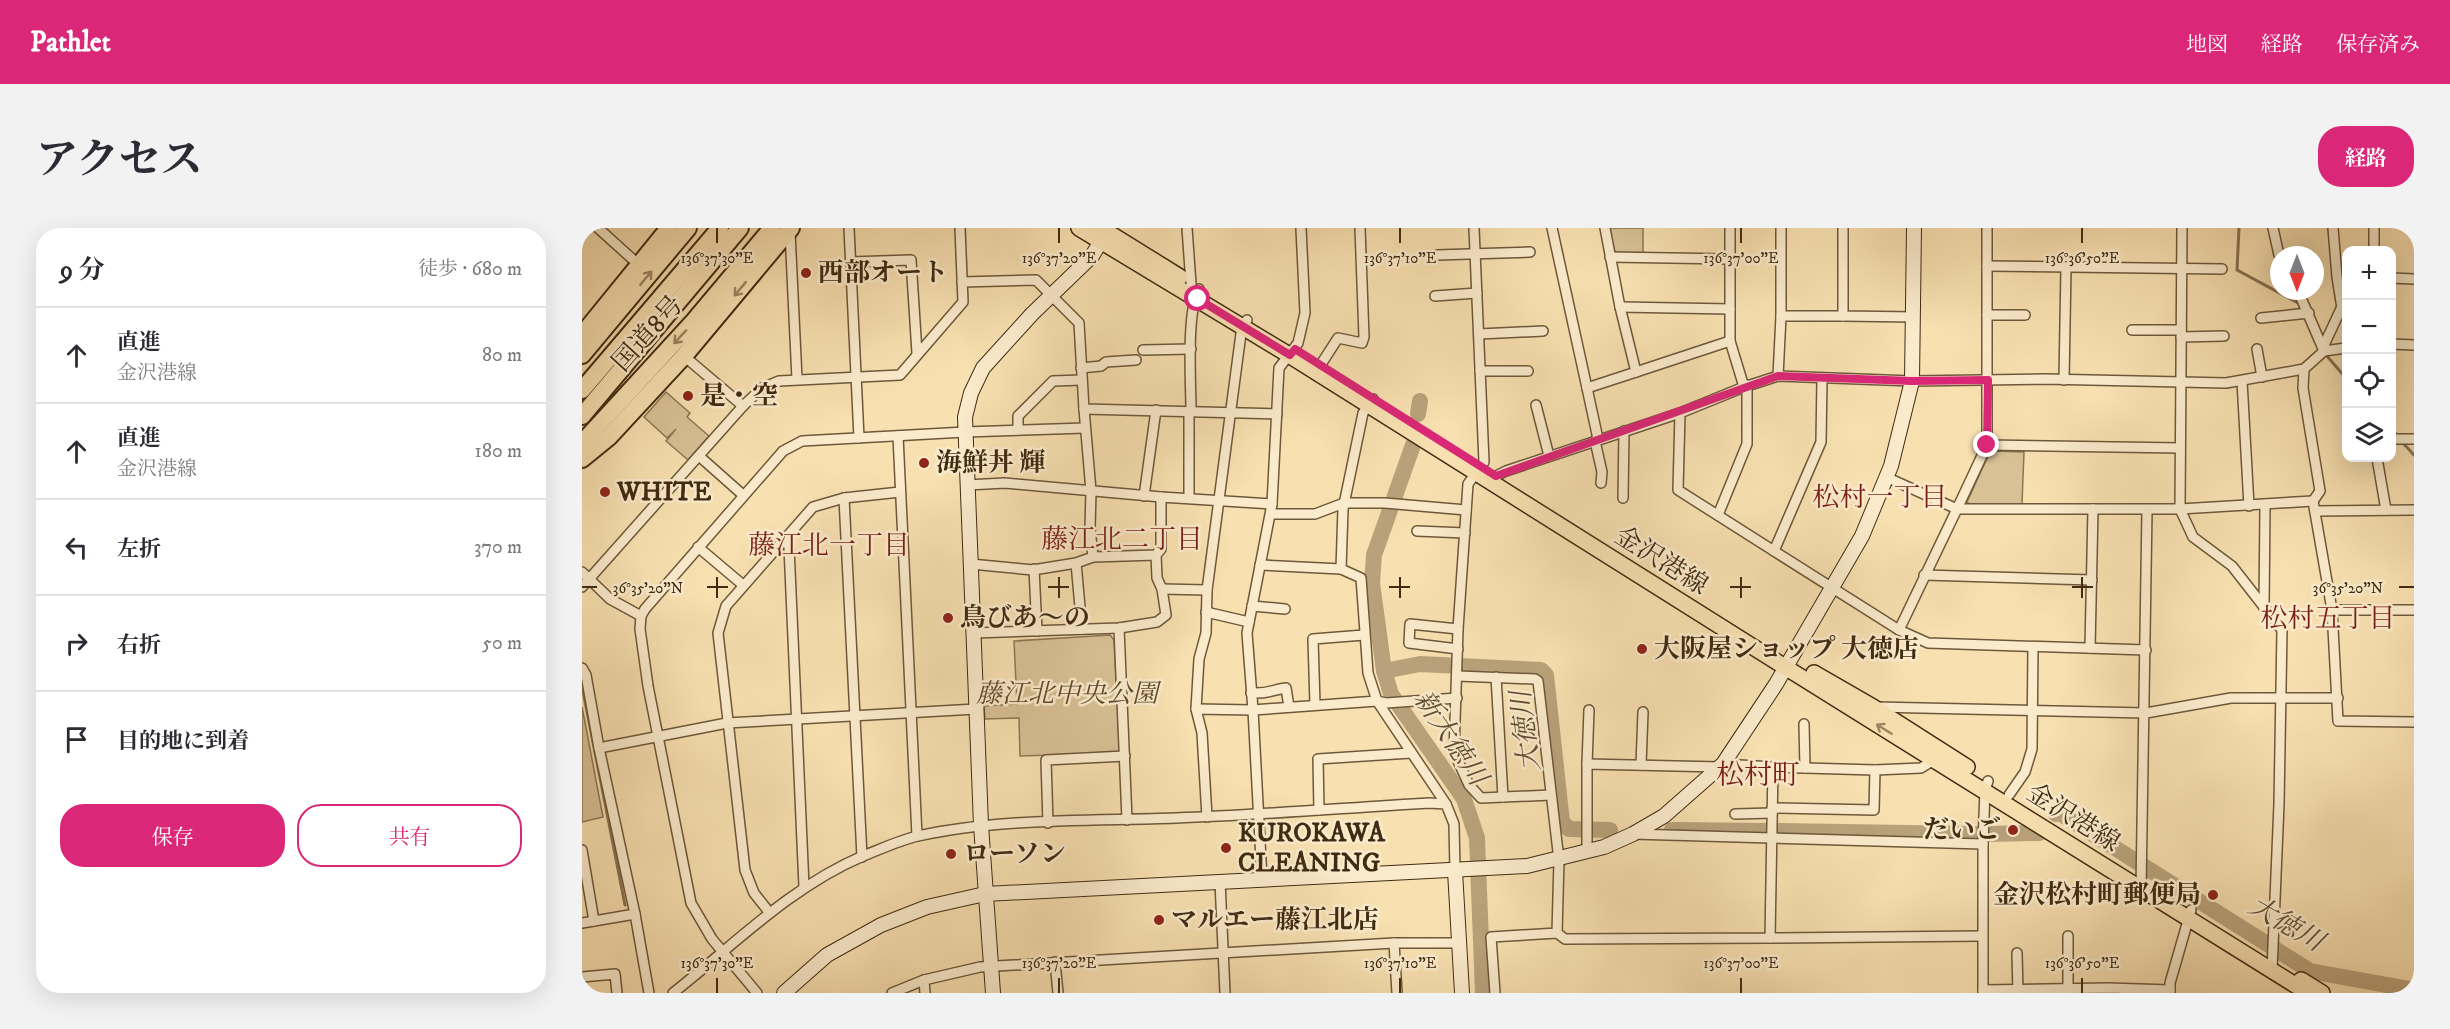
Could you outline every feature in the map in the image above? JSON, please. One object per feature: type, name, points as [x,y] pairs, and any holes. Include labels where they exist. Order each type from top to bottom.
[{"type":"highway","points":[[582,335],[669,228]]},
{"type":"highway","name":"国道8号","points":[[582,355],[688,228]]},
{"type":"highway","points":[[582,390],[720,228]]},
{"type":"highway","points":[[582,416],[740,228]]},
{"type":"highway","name":"国道8号","points":[[582,443],[694,321],[772,228]]},
{"type":"highway","points":[[582,459],[609,437],[684,356],[790,229]]},
{"type":"highway","points":[[582,473],[626,419]]},
{"type":"main road","name":"金沢港線","points":[[1079,228],[1103,234],[1986,786],[2142,874]]},
{"type":"main road","name":"金沢港線","points":[[1787,663],[1874,707],[1938,755]]},
{"type":"main road","name":"金沢港線","points":[[1986,786],[2008,795],[2142,874],[2190,914],[2273,957],[2322,993]]},
{"type":"main road","name":"金沢港線","points":[[2273,957],[2308,993]]},
{"type":"street","points":[[598,228],[639,265]]},
{"type":"street","points":[[849,228],[859,438]]},
{"type":"street","points":[[582,587],[743,406],[762,388],[779,381],[797,379],[900,375],[963,302],[960,228]]},
{"type":"street","points":[[1187,228],[1195,290],[1191,349],[1189,498]]},
{"type":"street","points":[[1262,879],[1247,633],[1272,509],[1280,368],[1292,352],[1305,313],[1301,228]]},
{"type":"street","points":[[1319,369],[1338,338],[1362,343],[1364,337],[1360,228]]},
{"type":"street","points":[[1474,228],[1484,462],[1468,484],[1458,629],[1454,752],[1469,785],[1481,798],[1551,795]]},
{"type":"street","points":[[1552,228],[1597,440],[1602,472],[1601,483]]},
{"type":"street","points":[[1605,228],[1620,307],[1636,372]]},
{"type":"street","points":[[1718,515],[1747,444],[1746,386],[1730,341],[1730,228]]},
{"type":"street","points":[[1778,376],[1781,228]]},
{"type":"street","points":[[1843,228],[1843,316]]},
{"type":"street","points":[[784,993],[827,955],[881,925],[927,907],[985,894],[1527,866],[1587,852],[1633,834],[1665,816],[1722,766],[1787,663],[1862,536],[1886,477],[1912,381],[1914,228]]},
{"type":"street","points":[[1899,630],[1987,445],[1987,228]]},
{"type":"street","points":[[2182,228],[2180,509],[2193,537],[2232,566],[2282,630],[2273,957]]},
{"type":"street","points":[[2272,228],[2277,246]]},
{"type":"street","points":[[2324,351],[2325,343],[2342,308],[2333,228]]},
{"type":"street","points":[[2374,228],[2374,246]]},
{"type":"street","points":[[790,229],[797,379]]},
{"type":"street","points":[[993,993],[981,825],[965,417],[971,393],[983,368],[1092,256],[1103,234]]},
{"type":"street","points":[[1437,255],[1530,252]]},
{"type":"street","points":[[1610,257],[1730,259]]},
{"type":"street","points":[[850,262],[911,260],[917,353]]},
{"type":"street","points":[[1987,266],[2222,269]]},
{"type":"street","points":[[2064,380],[2066,267]]},
{"type":"street","points":[[2396,278],[2414,279]]},
{"type":"street","points":[[962,282],[1036,280],[1079,323],[1091,491],[1090,528],[1093,557]]},
{"type":"street","points":[[1435,296],[1477,293]]},
{"type":"street","points":[[2302,300],[2324,351]]},
{"type":"street","points":[[1620,307],[1730,309]]},
{"type":"street","points":[[2261,318],[2309,313]]},
{"type":"street","points":[[1987,315],[2025,315]]},
{"type":"street","points":[[1781,316],[1914,317]]},
{"type":"street","points":[[1207,817],[1202,734],[1196,710],[1199,659],[1206,633],[1207,590],[1220,500],[1229,412],[1244,323]]},
{"type":"street","points":[[2132,330],[2223,336]]},
{"type":"street","points":[[1479,334],[1543,331]]},
{"type":"street","points":[[1587,388],[1730,341]]},
{"type":"street","points":[[2396,344],[2414,345]]},
{"type":"street","points":[[1143,350],[1191,349]]},
{"type":"street","points":[[2257,349],[2262,377]]},
{"type":"street","points":[[1493,479],[1549,456],[1778,376],[1912,381],[2064,380],[2180,383],[2242,381],[2304,369],[2324,351],[2342,349]]},
{"type":"street","points":[[684,356],[743,406]]},
{"type":"street","points":[[1081,368],[1101,366],[1106,362],[1136,360]]},
{"type":"street","points":[[2304,369],[2303,388],[2320,491],[2314,506],[2332,610],[2338,722],[2414,722]]},
{"type":"street","points":[[1480,371],[1528,371]]},
{"type":"street","points":[[1774,551],[1821,442],[1822,379]]},
{"type":"street","points":[[1018,430],[1018,416],[1053,381],[1082,380]]},
{"type":"street","points":[[2242,381],[2249,506]]},
{"type":"street","points":[[1341,569],[1344,503],[1363,413],[1371,402]]},
{"type":"street","points":[[1536,405],[1549,456]]},
{"type":"street","points":[[1084,409],[1277,414]]},
{"type":"street","points":[[1144,496],[1156,410]]},
{"type":"street","points":[[1680,412],[1678,490],[1899,630],[1928,644],[2146,650]]},
{"type":"street","points":[[757,993],[712,939],[692,903],[640,629],[641,616],[645,609],[783,451],[802,441],[1085,428]]},
{"type":"street","points":[[1623,498],[1624,431]]},
{"type":"street","points":[[898,436],[917,836]]},
{"type":"street","points":[[1987,445],[2180,448]]},
{"type":"street","points":[[699,456],[743,495]]},
{"type":"street","points":[[2378,462],[2385,510]]},
{"type":"street","points":[[1886,477],[1957,509],[2147,510],[2265,505],[2414,510]]},
{"type":"street","points":[[967,485],[1005,483],[1144,496],[1220,500],[1315,514],[1344,503],[1466,510]]},
{"type":"street","points":[[769,912],[754,893],[745,870],[718,633],[726,606],[813,507],[844,498],[900,492]]},
{"type":"street","points":[[974,633],[1119,628],[1157,622],[1166,615],[1162,589],[1157,578],[1156,555],[1161,549],[1161,497]]},
{"type":"street","points":[[844,498],[862,856]]},
{"type":"street","points":[[2264,608],[2265,505]]},
{"type":"street","points":[[2090,648],[2093,509]]},
{"type":"street","points":[[2142,874],[2147,510]]},
{"type":"street","points":[[1417,531],[1465,533]]},
{"type":"street","points":[[785,537],[789,547],[804,887]]},
{"type":"street","points":[[698,547],[743,585]]},
{"type":"street","points":[[971,564],[1034,569],[1076,563],[1093,557],[1156,555]]},
{"type":"street","points":[[1076,563],[1082,629]]},
{"type":"street","points":[[1260,565],[1341,569],[1362,578],[1368,673],[1411,753],[1446,804],[1454,824],[1462,871],[1459,943],[1462,993]]},
{"type":"street","points":[[1034,569],[1037,631]]},
{"type":"street","points":[[582,572],[610,599],[641,616]]},
{"type":"street","points":[[1924,575],[2092,580]]},
{"type":"street","points":[[1162,589],[1207,590]]},
{"type":"street","points":[[1252,606],[1285,609]]},
{"type":"street","points":[[2332,610],[2414,610]]},
{"type":"street","points":[[1206,612],[1249,622]]},
{"type":"street","points":[[1458,629],[1410,624],[1409,643],[1458,649]]},
{"type":"street","points":[[1119,628],[1127,820]]},
{"type":"street","points":[[1315,705],[1313,639],[1364,635]]},
{"type":"street","points":[[2008,795],[2025,772],[2031,749],[2033,647]]},
{"type":"street","points":[[582,668],[586,675],[586,692],[649,993]]},
{"type":"street","points":[[1458,669],[1496,677],[1538,681],[1559,860],[1557,933]]},
{"type":"street","points":[[1496,677],[1503,797]]},
{"type":"street","points":[[1251,693],[1269,694],[1286,688],[1288,707]]},
{"type":"street","points":[[1196,710],[1253,710],[1457,698]]},
{"type":"street","points":[[1874,707],[2146,713],[2232,698],[2338,698]]},
{"type":"street","points":[[599,747],[727,723],[976,709]]},
{"type":"street","points":[[1587,852],[1589,710]]},
{"type":"street","points":[[1641,765],[1642,712]]},
{"type":"street","points":[[1804,724],[1805,768]]},
{"type":"street","points":[[1319,810],[1318,759],[1411,753]]},
{"type":"street","points":[[1587,764],[1875,770],[1921,768],[1938,755]]},
{"type":"street","points":[[1048,823],[1046,760],[1125,756]]},
{"type":"street","points":[[1770,938],[1773,767]]},
{"type":"street","points":[[1735,814],[1772,810],[1874,810],[1875,770]]},
{"type":"street","points":[[1983,992],[1983,844],[1986,786]]},
{"type":"street","points":[[673,993],[769,912],[804,887],[862,856],[917,836],[981,825],[1207,817],[1258,812],[1446,804]]},
{"type":"street","points":[[1633,834],[1772,840],[1983,844]]},
{"type":"street","points":[[582,850],[594,921]]},
{"type":"street","points":[[1220,881],[1226,993]]},
{"type":"street","points":[[582,923],[634,914]]},
{"type":"street","points":[[1972,993],[2170,992],[2170,982],[2190,914]]},
{"type":"street","points":[[1495,993],[1491,937],[1557,933],[1565,939],[1982,936]]},
{"type":"street","points":[[2068,936],[2068,991]]},
{"type":"street","points":[[892,993],[924,980],[991,966],[1394,943],[1459,943]]},
{"type":"street","points":[[1394,943],[1396,993]]},
{"type":"street","points":[[2017,953],[2018,991]]},
{"type":"street","points":[[1055,962],[1058,993]]},
{"type":"street","points":[[582,977],[615,974],[618,993]]},
{"type":"street","points":[[924,980],[925,993]]},
{"type":"green space","points":[[1608,228],[1643,228],[1643,254],[1618,253],[1613,250]]},
{"type":"green space","points":[[666,392],[690,413],[687,417],[709,436],[688,460],[666,441],[676,429],[667,438],[644,417]]},
{"type":"green space","points":[[1993,451],[2024,452],[2022,504],[1970,504],[1967,502],[1989,454]]},
{"type":"green space","name":"藤江北中央公園","points":[[1110,635],[1114,640],[1120,748],[1117,753],[1020,756],[1019,718],[985,719],[984,706],[1017,704],[1014,641]]},
{"type":"green space","points":[[582,707],[603,817],[582,822]]},
{"type":"waterway","points":[[2239,228],[2237,270],[2300,304]]},
{"type":"waterway","points":[[2326,355],[2342,373]]},
{"type":"waterway","name":"新大徳川","points":[[1418,414],[1420,401]]},
{"type":"waterway","points":[[2402,442],[2414,455]]},
{"type":"waterway","name":"新大徳川","points":[[1413,445],[1374,555],[1372,583],[1384,671],[1391,694],[1464,799],[1477,838],[1483,993]]},
{"type":"waterway","name":"大徳川","points":[[1384,671],[1420,664],[1541,670],[1546,675],[1562,822],[1569,829],[1610,830]]},
{"type":"waterway","points":[[582,686],[625,905]]},
{"type":"waterway","name":"大徳川","points":[[2056,814],[2058,812],[2310,971],[2414,990]]},
{"type":"waterway","name":"大徳川","points":[[1672,830],[1768,831]]},
{"type":"waterway","name":"大徳川","points":[[1778,831],[1975,834]]},
{"type":"waterway","name":"大徳川","points":[[1987,834],[2040,833]]},
{"type":"place","name":"西部オート","points":[[806,273]]},
{"type":"place","name":"是・空","points":[[688,396]]},
{"type":"place","name":"海鮮丼 輝","points":[[924,463]]},
{"type":"place","name":"WHITE","points":[[605,492]]},
{"type":"place","name":"鳥びあ〜の","points":[[948,618]]},
{"type":"place","name":"大阪屋ショップ 大徳店","points":[[1642,649]]},
{"type":"place","name":"だいご","points":[[2013,830]]},
{"type":"place","name":"KUROKAWA CLEANING","points":[[1226,848]]},
{"type":"place","name":"ローソン","points":[[951,854]]},
{"type":"place","name":"金沢松村町郵便局","points":[[2213,895]]},
{"type":"place","name":"マルエー藤江北店","points":[[1159,920]]},
{"type":"district","name":"松村一丁目","points":[[1880,498]]},
{"type":"district","name":"藤江北二丁目","points":[[1122,540]]},
{"type":"district","name":"藤江北一丁目","points":[[829,546]]},
{"type":"district","name":"松村五丁目","points":[[2328,619]]},
{"type":"district","name":"松村町","points":[[1758,775]]},
{"type":"route","points":[[1198,299],[1276,348],[1290,355],[1295,349],[1496,476],[1778,376],[1912,381],[1988,380],[1987,445]]}]
